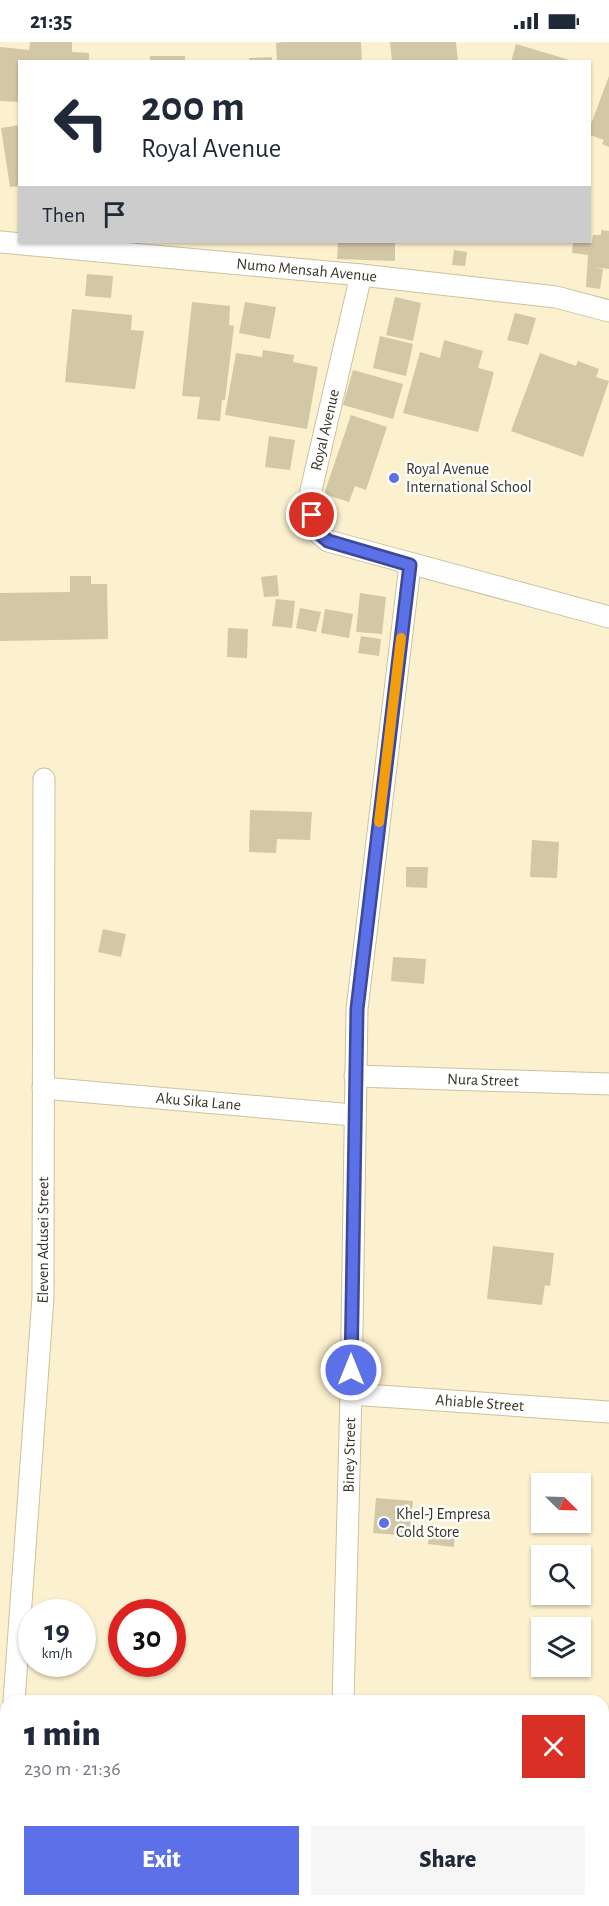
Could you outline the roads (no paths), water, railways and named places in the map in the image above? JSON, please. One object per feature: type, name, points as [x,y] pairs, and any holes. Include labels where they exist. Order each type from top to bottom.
[{"type":"street","name":"Numo Mensah Avenue","points":[[0,242],[361,275],[556,297],[609,311]]},
{"type":"street","name":"Royal Avenue","points":[[361,275],[309,499],[315,530],[328,541],[609,617]]},
{"type":"street","name":"Biney Street","points":[[343,1695],[351,1394],[353,1115],[357,1009],[410,565]]},
{"type":"street","name":"Eleven Adusei Street","points":[[9,1695],[43,1297],[44,779]]},
{"type":"street","name":"Nura Street","points":[[354,1076],[609,1084]]},
{"type":"street","name":"Aku Sika Lane","points":[[43,1088],[353,1115]]},
{"type":"street","name":"Ahiable Street","points":[[351,1394],[609,1412]]},
{"type":"place","name":"Royal Avenue International School","points":[[394,478]]},
{"type":"place","name":"Khel-J Empresa Cold Store","points":[[384,1523]]}]
